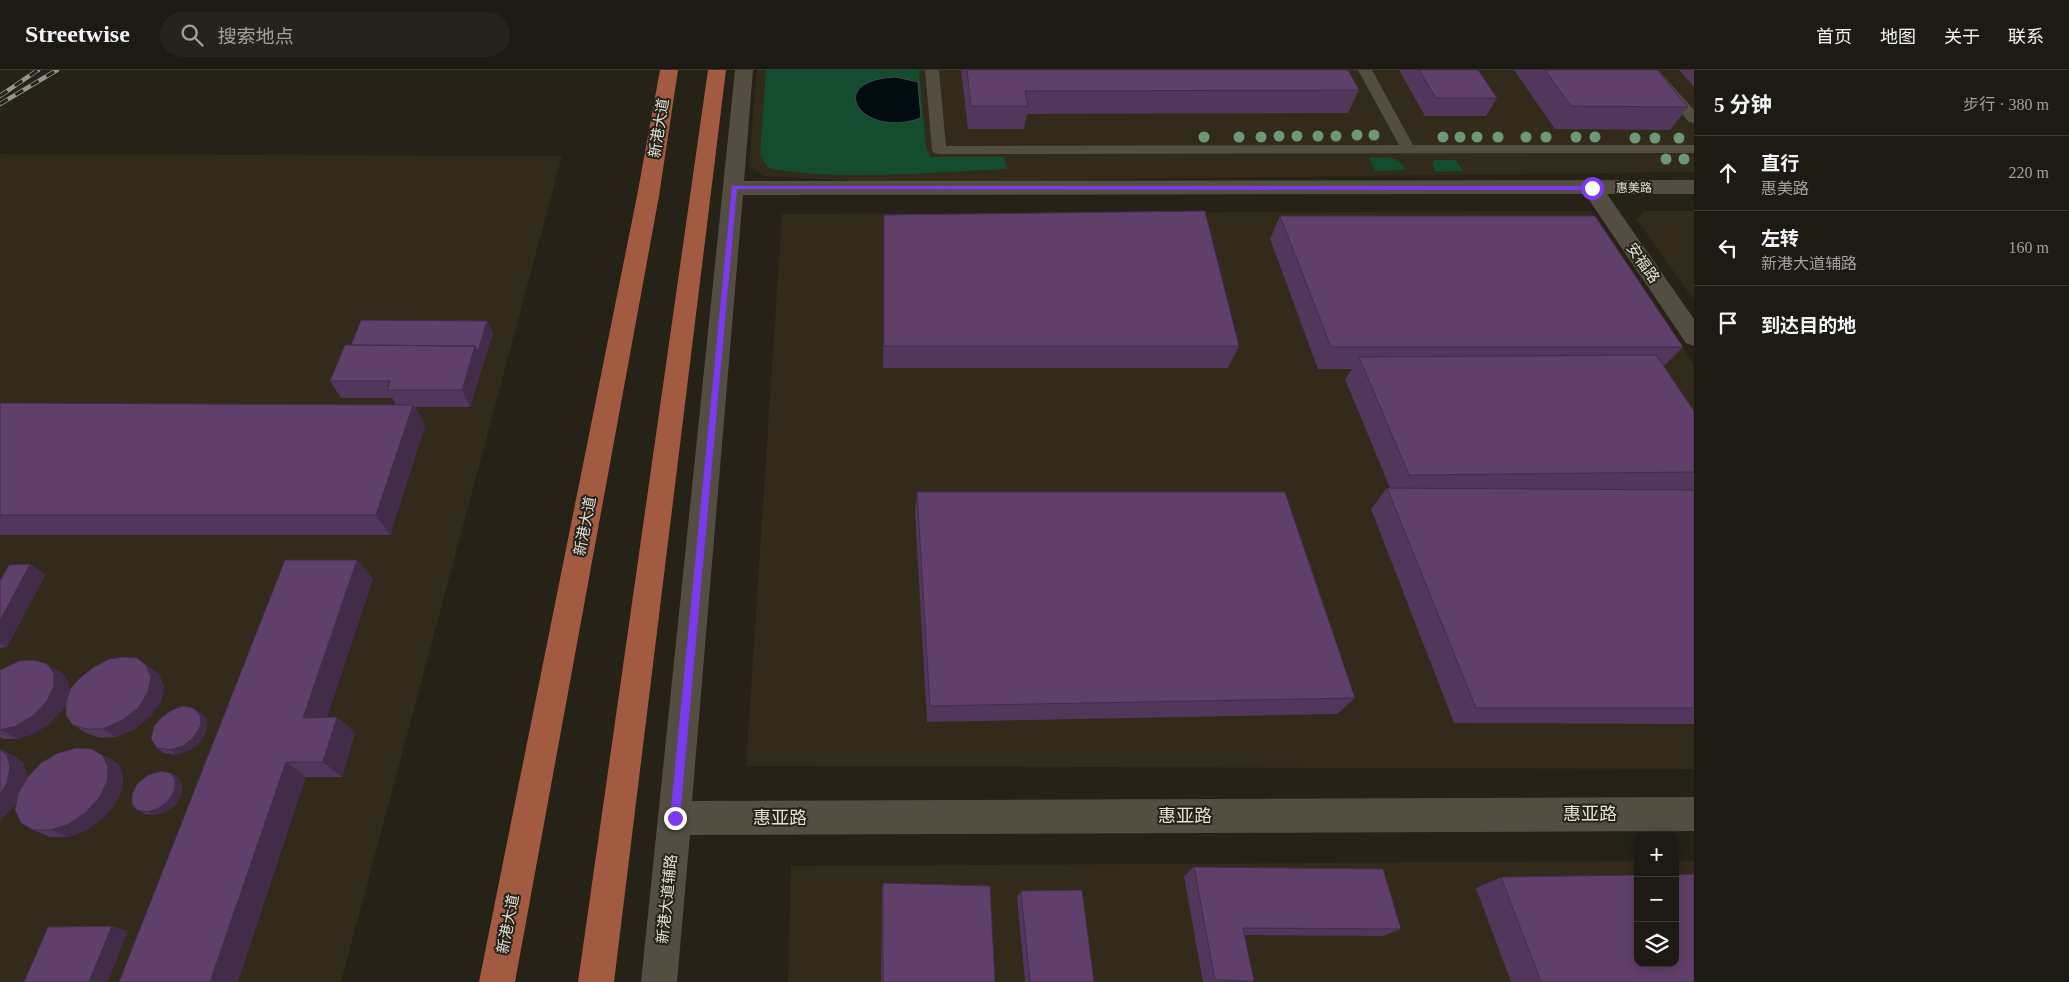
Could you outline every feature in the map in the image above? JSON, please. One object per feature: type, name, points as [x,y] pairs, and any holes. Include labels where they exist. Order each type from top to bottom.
[{"type":"main road","name":"新港大道","points":[[497,982],[644,215],[669,70]]},
{"type":"main road","points":[[596,982],[704,186],[717,70]]},
{"type":"street","name":"新港大道辅路","points":[[659,982],[744,70]]},
{"type":"street","name":"惠美路","points":[[734,188],[1694,187]]},
{"type":"street","name":"安福路","points":[[1592,188],[1694,337]]},
{"type":"street","name":"惠亚路","points":[[675,818],[1694,814]]},
{"type":"lane","points":[[932,70],[939,150],[1694,149]]},
{"type":"lane","points":[[1365,70],[1408,150]]},
{"type":"lane","points":[[1651,70],[1694,119]]},
{"type":"shaded area","points":[[757,70],[1694,70],[1694,172],[872,182],[764,176],[749,166]]},
{"type":"shaded area","points":[[896,77],[918,82],[921,118],[900,123],[881,121],[867,115],[858,107],[856,97],[860,88],[873,81]]},
{"type":"shaded area","points":[[0,154],[562,156],[341,982],[0,982]]},
{"type":"shaded area","points":[[1591,211],[1694,365],[1694,769],[746,766],[782,214]]},
{"type":"shaded area","points":[[1644,211],[1694,211],[1694,300],[1637,220]]},
{"type":"shaded area","points":[[1634,861],[1634,967],[1679,967],[1679,861],[1694,861],[1694,982],[788,982],[791,866]]},
{"type":"green space","points":[[766,70],[919,70],[926,147],[931,157],[1004,157],[1007,169],[856,175],[797,172],[768,168],[760,154]]},
{"type":"green space","points":[[1390,157],[1400,162],[1406,170],[1375,171],[1369,158]]},
{"type":"green space","points":[[1434,160],[1456,160],[1463,171],[1436,172],[1432,165]]},
{"type":"building","points":[[967,70],[1348,70],[1359,90],[1025,91],[1028,106],[971,106]]},
{"type":"building","points":[[1419,70],[1478,70],[1497,98],[1436,98]]},
{"type":"building","points":[[1545,70],[1657,70],[1688,107],[1571,106]]},
{"type":"building","points":[[1205,211],[1239,346],[884,346],[884,215]]},
{"type":"building","points":[[1280,216],[1595,216],[1683,347],[1331,347]]},
{"type":"building","points":[[361,320],[487,321],[478,351],[475,346],[351,345]]},
{"type":"building","points":[[345,345],[475,346],[462,390],[387,390],[390,381],[330,381]]},
{"type":"building","points":[[1656,355],[1694,411],[1694,472],[1409,475],[1359,357]]},
{"type":"building","points":[[0,403],[413,405],[376,515],[0,515]]},
{"type":"building","points":[[1387,488],[1694,490],[1694,708],[1476,708]]},
{"type":"building","points":[[917,492],[1285,492],[1355,698],[930,706]]},
{"type":"building","points":[[285,560],[357,560],[303,718],[337,717],[323,762],[286,762],[210,982],[119,982]]},
{"type":"building","points":[[30,564],[0,621],[0,581],[9,565]]},
{"type":"building","points":[[137,658],[146,665],[151,677],[148,692],[138,708],[121,721],[102,729],[86,729],[73,725],[66,716],[66,703],[70,689],[94,667],[109,659]]},
{"type":"building","points":[[34,660],[47,664],[54,673],[54,686],[47,701],[34,715],[16,726],[0,730],[0,670],[19,661]]},
{"type":"building","points":[[183,706],[193,708],[200,715],[201,725],[194,737],[183,746],[170,750],[157,748],[151,739],[154,726],[172,710]]},
{"type":"building","points":[[76,748],[92,749],[103,756],[108,767],[107,782],[99,798],[85,813],[69,824],[51,830],[33,830],[21,823],[15,810],[18,794],[27,778],[41,763],[58,753]]},
{"type":"building","points":[[0,750],[7,755],[10,767],[7,783],[0,794]]},
{"type":"building","points":[[161,771],[171,773],[175,780],[175,789],[169,800],[159,808],[148,812],[137,810],[132,804],[132,794],[137,784],[148,775]]},
{"type":"building","points":[[1194,867],[1383,869],[1401,929],[1243,928],[1254,981],[1215,980]]},
{"type":"building","points":[[1694,874],[1694,982],[1541,982],[1501,877],[1634,875],[1634,967],[1679,967],[1679,875]]},
{"type":"building","points":[[883,883],[990,886],[995,982],[883,982]]},
{"type":"building","points":[[1082,890],[1094,982],[1030,982],[1021,891]]},
{"type":"building","points":[[112,926],[89,982],[24,982],[48,927]]},
{"type":"railway","points":[[0,96],[38,70]]},
{"type":"railway","points":[[0,104],[57,70]]},
{"type":"route","points":[[675,818],[734,188],[1592,188]]}]
